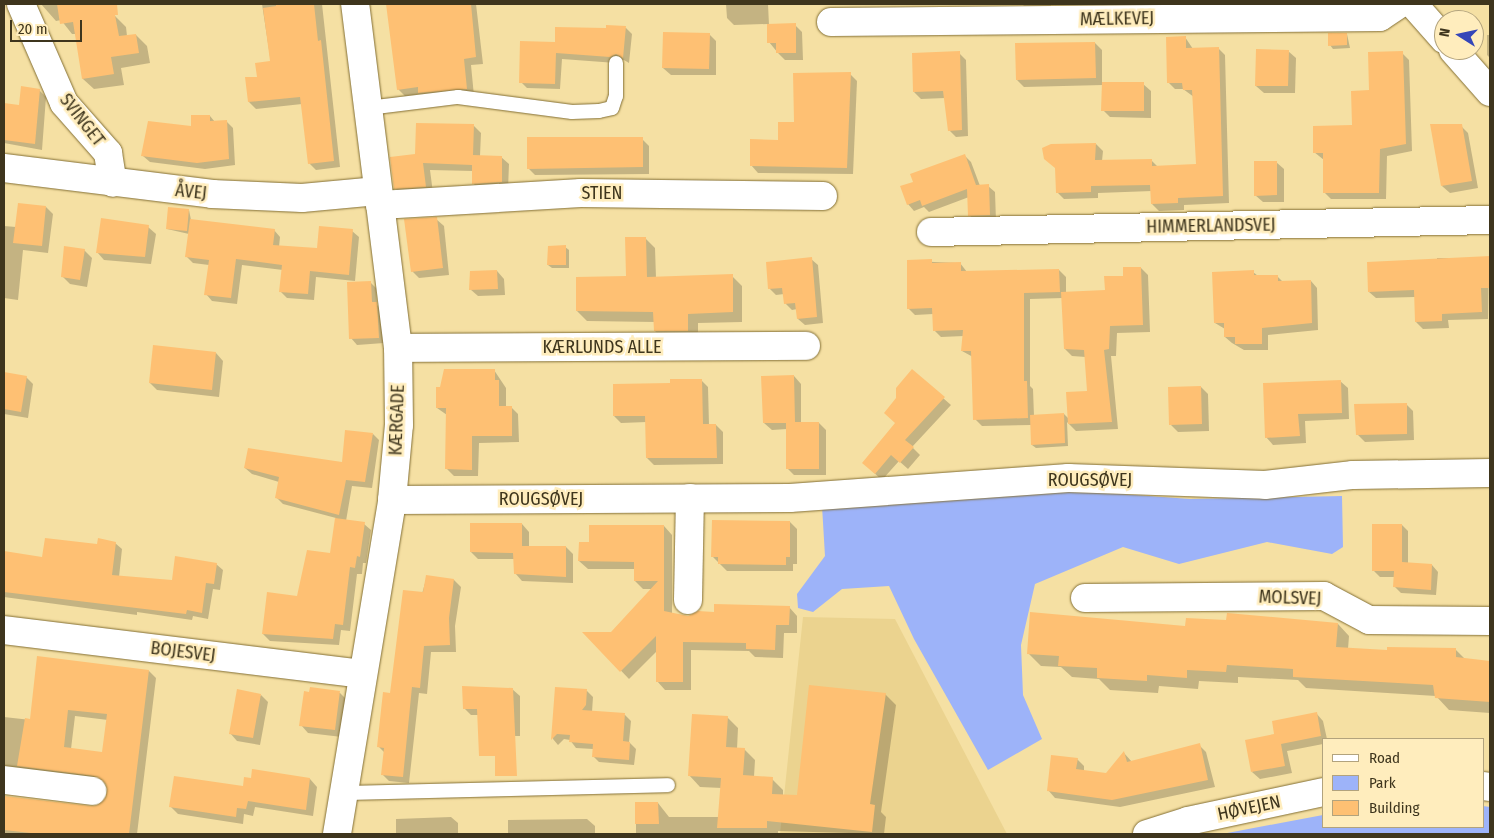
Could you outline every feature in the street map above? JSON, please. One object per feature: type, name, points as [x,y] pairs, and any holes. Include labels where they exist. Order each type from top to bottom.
[{"type":"street","name":"SVINGET","points":[[21,4],[64,103],[108,153],[113,183]]},
{"type":"street","name":"KÆRGADE","points":[[337,834],[392,500],[400,425],[398,348],[355,4]]},
{"type":"street","name":"MÆLKEVEJ","points":[[831,22],[1380,17],[1399,4]]},
{"type":"street","points":[[1413,4],[1434,28]]},
{"type":"street","points":[[1462,60],[1490,92]]},
{"type":"street","name":"ÅVEJ","points":[[4,168],[212,194],[302,198],[379,198]]},
{"type":"street","name":"STIEN","points":[[379,198],[581,193],[823,196]]},
{"type":"street","name":"HIMMERLANDSVEJ","points":[[931,232],[1490,220]]},
{"type":"street","name":"KÆRLUNDS ALLE","points":[[398,348],[806,346]]},
{"type":"street","name":"ROUGSØVEJ","points":[[392,500],[790,498],[1068,478],[1265,485],[1353,475],[1490,473]]},
{"type":"street","points":[[688,600],[690,498]]},
{"type":"street","name":"MOLSVEJ","points":[[1085,598],[1324,596],[1369,620],[1490,621]]},
{"type":"street","name":"BOJESVEJ","points":[[4,630],[362,674]]},
{"type":"street","points":[[4,780],[92,791]]},
{"type":"street","name":"HØVEJEN","points":[[1147,834],[1188,821],[1322,792]]},
{"type":"lane","points":[[368,108],[458,97],[572,112],[599,111],[612,108],[616,96],[616,63]]},
{"type":"lane","points":[[344,793],[668,785]]},
{"type":"shaded area","points":[[803,617],[895,619],[1007,834],[780,834]]},
{"type":"green space","points":[[1080,491],[1190,499],[1342,496],[1343,547],[1332,554],[1267,542],[1179,564],[1123,547],[1035,584],[1021,645],[1023,695],[1042,739],[988,770],[914,639],[889,586],[842,589],[813,612],[798,608],[797,594],[825,556],[822,506]]},
{"type":"green space","points":[[1484,806],[1490,807],[1490,834],[1222,834],[1322,815],[1322,828],[1484,828]]},
{"type":"building","points":[[57,4],[117,4],[118,15],[115,15],[119,36],[136,34],[139,53],[111,57],[114,74],[82,79],[73,22],[60,24]]},
{"type":"building","points":[[276,4],[314,4],[318,41],[321,40],[334,161],[308,164],[300,97],[248,102],[245,77],[257,77],[255,63],[270,61],[263,8],[276,6]]},
{"type":"building","points":[[386,4],[471,4],[476,57],[464,59],[467,89],[418,93],[418,87],[397,90]]},
{"type":"building","points":[[796,23],[796,53],[776,53],[776,43],[767,43],[767,24]]},
{"type":"building","points":[[606,25],[626,26],[623,58],[616,54],[610,57],[556,53],[555,84],[519,83],[520,41],[555,42],[555,27],[606,28]]},
{"type":"building","points":[[663,32],[710,33],[709,69],[662,68]]},
{"type":"building","points":[[1328,33],[1347,33],[1347,45],[1328,46]]},
{"type":"building","points":[[1186,36],[1186,48],[1219,47],[1223,196],[1178,198],[1178,203],[1151,204],[1150,185],[1091,186],[1091,192],[1056,193],[1055,168],[1044,159],[1042,148],[1051,144],[1096,143],[1095,160],[1152,159],[1152,166],[1196,164],[1192,90],[1183,90],[1182,83],[1167,83],[1166,37]]},
{"type":"building","points":[[1095,42],[1096,78],[1016,80],[1015,43]]},
{"type":"building","points":[[1256,49],[1289,50],[1288,86],[1255,86]]},
{"type":"building","points":[[960,51],[962,130],[948,131],[943,91],[913,92],[912,53]]},
{"type":"building","points":[[1403,51],[1406,144],[1380,149],[1379,193],[1323,193],[1323,153],[1313,153],[1313,126],[1352,125],[1351,91],[1369,90],[1368,52]]},
{"type":"building","points":[[851,72],[847,168],[750,166],[750,139],[778,140],[778,122],[794,122],[793,73]]},
{"type":"building","points":[[1102,82],[1144,82],[1144,111],[1101,111]]},
{"type":"building","points":[[21,86],[40,89],[35,144],[4,140],[4,103],[19,105]]},
{"type":"building","points":[[191,115],[210,115],[210,121],[227,120],[229,159],[197,163],[141,156],[148,121],[191,126]]},
{"type":"building","points":[[416,123],[474,124],[473,155],[502,156],[502,182],[472,184],[472,165],[423,163],[426,187],[394,189],[390,157],[415,154]]},
{"type":"building","points":[[1430,124],[1462,124],[1472,181],[1441,186]]},
{"type":"building","points":[[527,137],[643,137],[643,167],[527,169]]},
{"type":"building","points":[[965,154],[976,185],[989,184],[990,215],[968,216],[967,189],[922,206],[920,200],[907,205],[900,186],[913,182],[910,174]]},
{"type":"building","points":[[1254,161],[1277,161],[1277,195],[1254,196]]},
{"type":"building","points":[[18,203],[46,206],[42,246],[13,243]]},
{"type":"building","points":[[168,207],[189,209],[187,231],[166,229]]},
{"type":"building","points":[[437,217],[443,268],[411,272],[404,219]]},
{"type":"building","points":[[101,218],[149,225],[145,257],[96,253]]},
{"type":"building","points":[[190,219],[275,229],[273,245],[317,248],[319,226],[353,229],[349,275],[310,271],[308,294],[279,292],[282,265],[236,259],[231,298],[204,295],[209,260],[185,257]]},
{"type":"building","points":[[625,237],[646,237],[647,277],[733,274],[733,312],[688,314],[688,331],[654,331],[653,312],[576,311],[576,277],[626,276]]},
{"type":"building","points":[[566,245],[566,265],[547,265],[548,246]]},
{"type":"building","points":[[64,246],[85,249],[80,280],[61,277]]},
{"type":"building","points":[[1490,256],[1490,288],[1481,288],[1482,312],[1442,314],[1442,321],[1415,322],[1414,290],[1368,292],[1367,262]]},
{"type":"building","points":[[812,257],[817,317],[797,319],[795,303],[784,304],[782,288],[768,289],[766,262]]},
{"type":"building","points":[[932,259],[932,263],[961,262],[961,271],[1059,269],[1060,292],[1024,293],[1024,381],[1027,381],[1028,418],[973,420],[971,351],[961,351],[963,330],[933,331],[932,308],[907,309],[907,260]]},
{"type":"building","points":[[1123,267],[1141,267],[1143,325],[1110,326],[1109,349],[1104,350],[1112,422],[1068,424],[1066,392],[1087,391],[1084,350],[1064,349],[1061,292],[1105,290],[1104,276],[1123,276]]},
{"type":"building","points":[[497,270],[498,289],[469,290],[470,271]]},
{"type":"building","points":[[1254,270],[1254,275],[1278,275],[1278,281],[1311,280],[1312,323],[1262,328],[1262,344],[1235,344],[1235,337],[1224,337],[1224,323],[1214,323],[1212,272]]},
{"type":"building","points":[[371,281],[372,302],[377,302],[379,338],[349,339],[347,282]]},
{"type":"building","points":[[153,345],[216,352],[212,390],[149,383]]},
{"type":"building","points":[[444,369],[495,369],[495,380],[499,380],[499,406],[512,406],[512,436],[472,436],[472,470],[445,469],[446,408],[436,408],[436,387],[440,387]]},
{"type":"building","points":[[912,369],[945,397],[905,440],[914,447],[900,463],[891,455],[875,474],[862,463],[895,423],[884,413],[896,398],[896,388]]},
{"type":"building","points":[[4,372],[27,376],[21,412],[4,409]]},
{"type":"building","points":[[794,375],[795,422],[819,422],[819,469],[786,469],[786,423],[763,423],[761,376]]},
{"type":"building","points":[[670,379],[702,379],[703,424],[716,424],[717,458],[646,458],[645,416],[613,416],[613,384],[670,383]]},
{"type":"building","points":[[1341,380],[1342,413],[1298,414],[1300,436],[1265,438],[1263,383]]},
{"type":"building","points":[[1201,386],[1202,424],[1169,425],[1168,387]]},
{"type":"building","points":[[1407,403],[1407,434],[1356,435],[1354,404]]},
{"type":"building","points":[[1064,413],[1065,443],[1031,445],[1030,415]]},
{"type":"building","points":[[345,430],[373,433],[365,482],[346,480],[339,515],[275,498],[279,477],[244,468],[248,448],[342,462]]},
{"type":"building","points":[[335,518],[365,522],[360,557],[357,556],[355,568],[350,567],[343,625],[335,624],[333,639],[262,634],[267,592],[297,596],[307,550],[330,553]]},
{"type":"building","points":[[712,520],[790,521],[790,557],[786,557],[786,565],[718,564],[718,557],[711,557]]},
{"type":"building","points":[[470,523],[522,523],[522,546],[566,546],[566,577],[514,574],[513,553],[470,552]]},
{"type":"building","points":[[1372,524],[1402,524],[1402,562],[1432,564],[1431,590],[1393,587],[1394,571],[1372,571]]},
{"type":"building","points":[[589,525],[664,525],[664,611],[688,616],[698,611],[714,612],[714,604],[790,606],[789,625],[776,625],[775,650],[746,649],[746,643],[683,642],[683,682],[656,682],[656,636],[620,672],[582,632],[611,632],[658,581],[634,581],[634,562],[578,561],[579,542],[589,542]]},
{"type":"building","points":[[45,538],[97,544],[98,538],[116,542],[112,575],[172,580],[175,556],[217,563],[214,584],[206,583],[202,613],[187,610],[186,614],[4,592],[4,551],[42,557]]},
{"type":"building","points":[[426,575],[454,579],[449,618],[450,645],[424,646],[420,688],[412,687],[403,777],[381,775],[384,748],[377,747],[383,692],[390,693],[403,590],[423,592]]},
{"type":"building","points":[[1030,612],[1185,626],[1186,618],[1226,620],[1227,613],[1338,623],[1336,647],[1387,650],[1387,647],[1456,648],[1456,657],[1490,661],[1490,702],[1435,698],[1433,685],[1293,677],[1293,669],[1227,665],[1226,672],[1187,670],[1187,678],[1147,675],[1147,681],[1097,678],[1097,668],[1058,666],[1059,656],[1027,654]]},
{"type":"building","points":[[37,656],[149,670],[129,834],[40,834],[4,830],[4,796],[91,806],[98,805],[107,793],[106,784],[94,776],[17,766],[25,718],[30,719]],"holes":[[[68,710],[107,714],[102,752],[64,747]]]},
{"type":"building","points":[[809,685],[886,693],[870,804],[875,805],[872,832],[767,821],[767,828],[717,828],[721,778],[688,776],[692,714],[728,716],[726,747],[745,748],[743,775],[773,777],[772,794],[797,795]]},
{"type":"building","points":[[462,686],[513,688],[517,776],[495,776],[495,756],[479,756],[477,709],[463,709]]},
{"type":"building","points":[[310,687],[340,691],[335,730],[299,726],[304,691],[309,692]]},
{"type":"building","points":[[555,687],[587,689],[586,705],[582,710],[625,713],[623,741],[630,742],[629,760],[592,757],[593,744],[569,742],[570,735],[557,734],[551,740]]},
{"type":"building","points":[[237,689],[261,694],[253,738],[229,734]]},
{"type":"building","points":[[1317,712],[1321,736],[1281,744],[1285,766],[1251,772],[1245,740],[1274,734],[1272,721]]},
{"type":"building","points":[[1200,743],[1208,780],[1112,800],[1047,791],[1051,755],[1078,758],[1076,769],[1106,773],[1124,751],[1127,762]]},
{"type":"building","points":[[252,769],[310,778],[306,810],[248,801],[246,809],[237,808],[236,817],[169,807],[174,776],[243,786],[244,777],[251,778]]},
{"type":"building","points":[[635,802],[658,802],[659,824],[635,824]]}]
